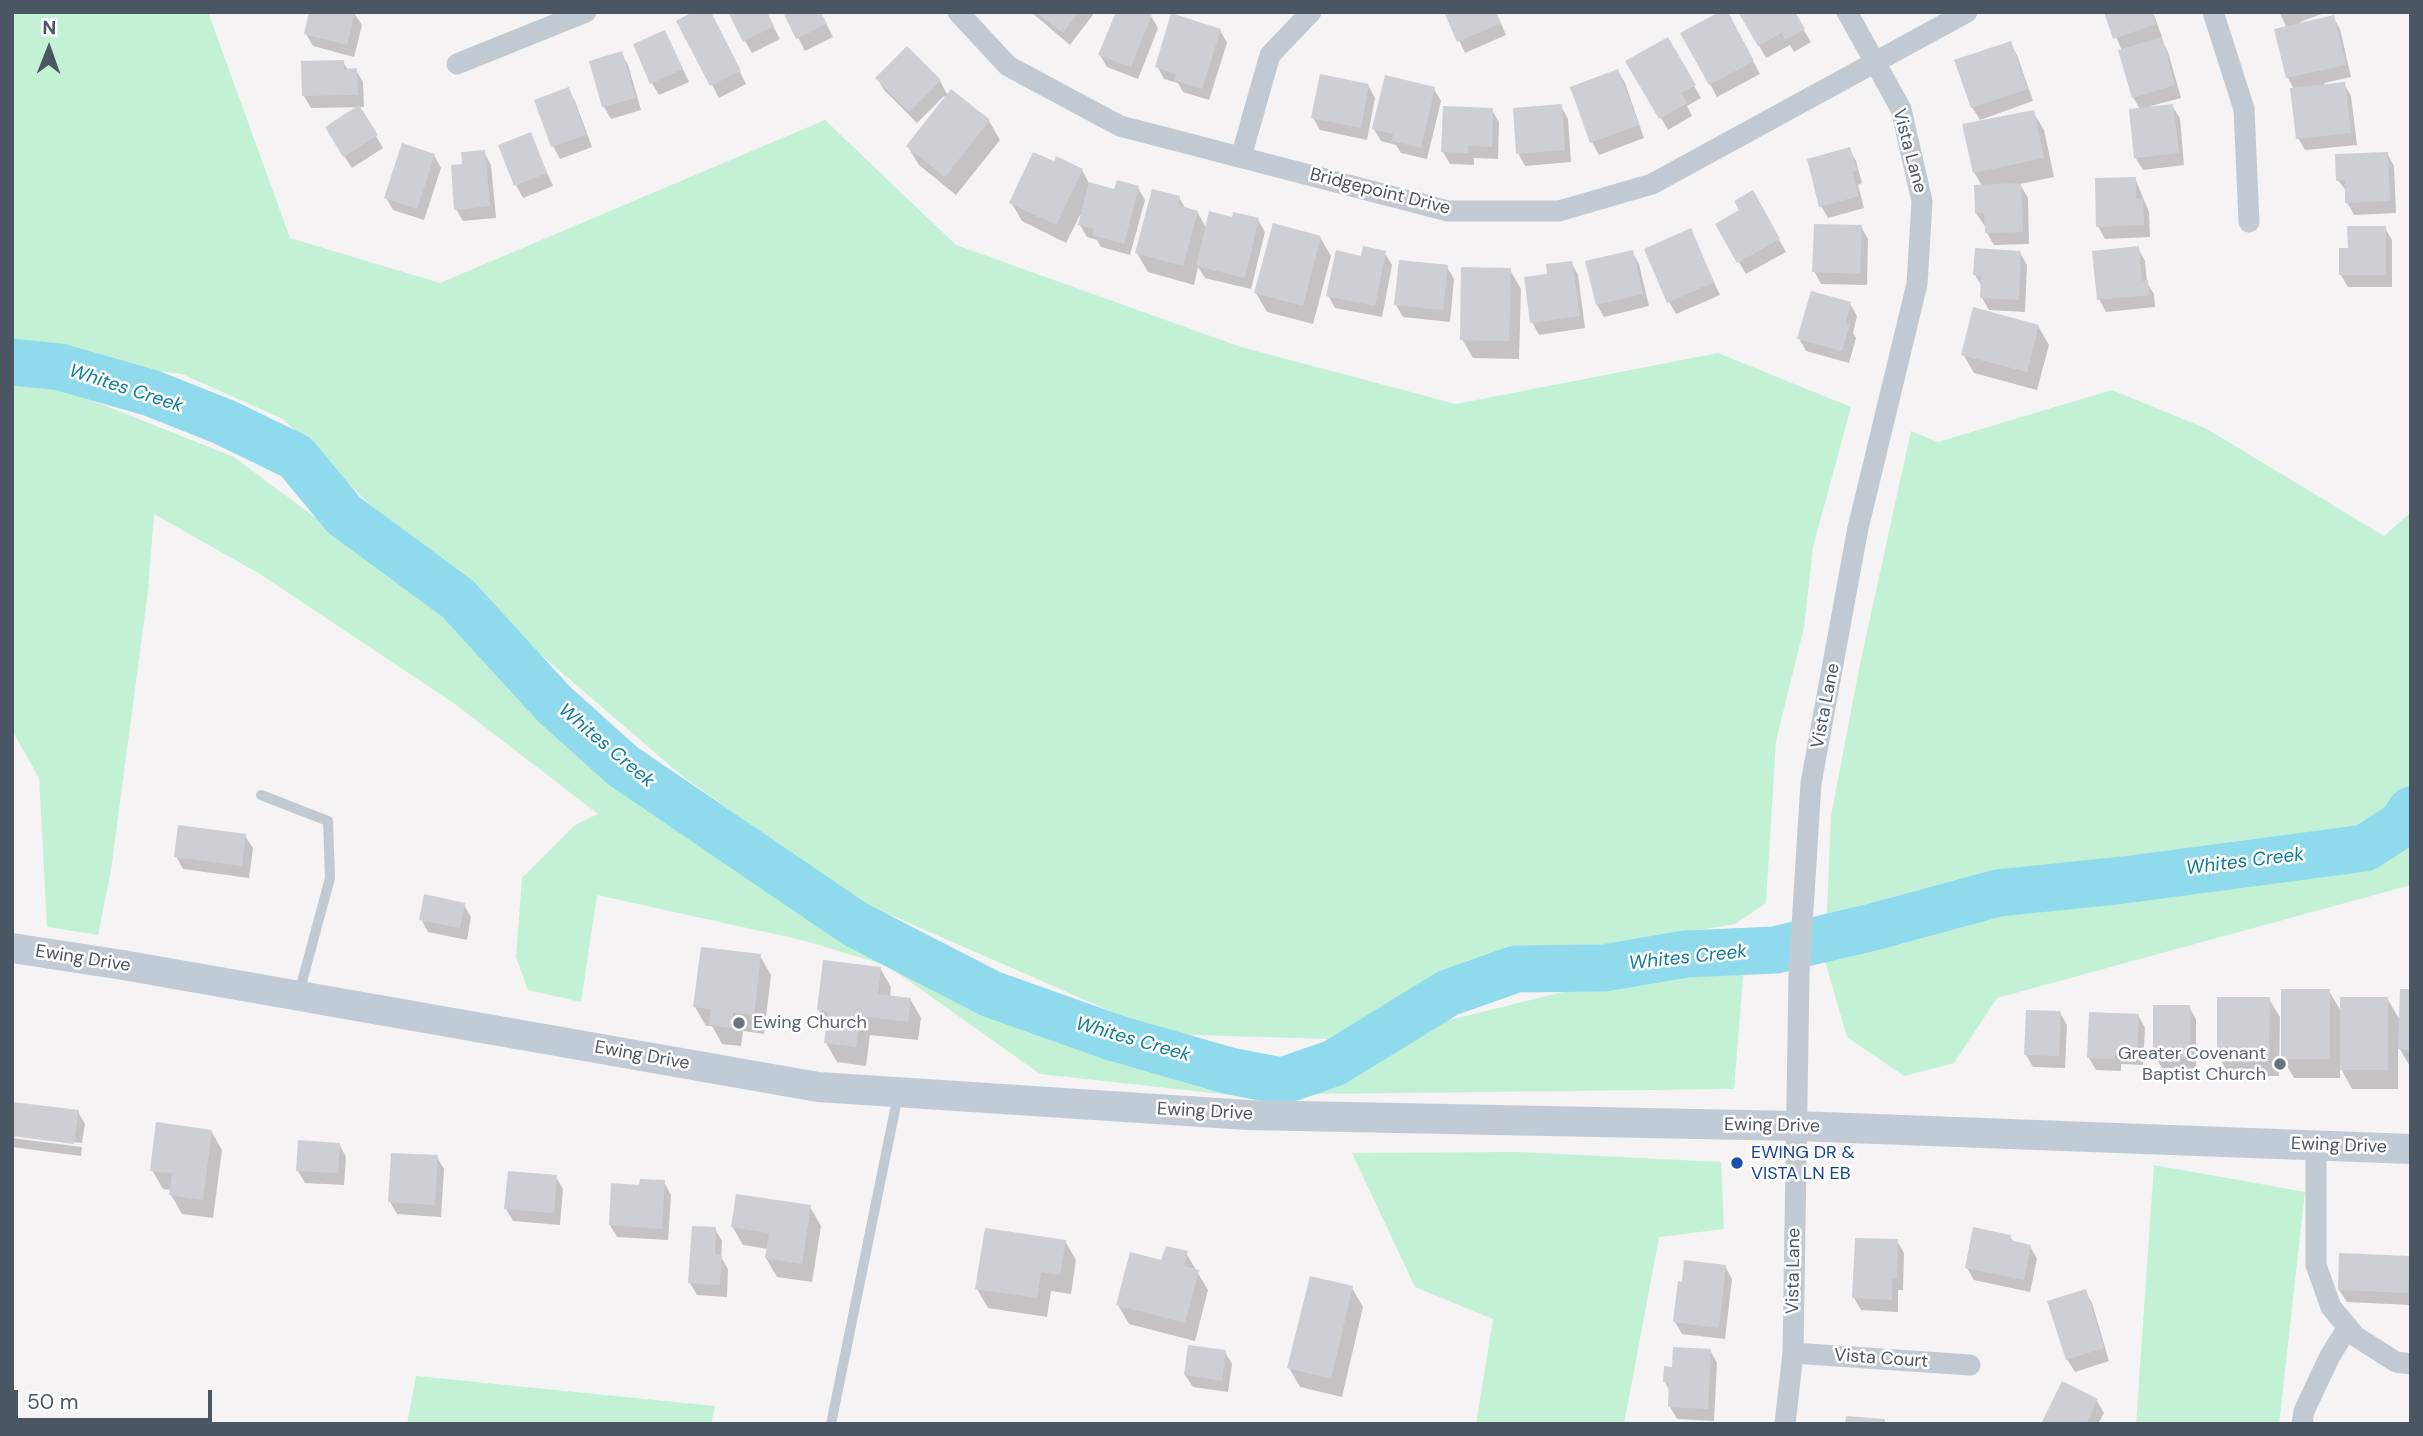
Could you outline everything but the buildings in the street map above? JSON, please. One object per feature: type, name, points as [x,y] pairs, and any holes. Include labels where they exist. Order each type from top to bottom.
[{"type":"street","points":[[457,64],[586,12]]},
{"type":"street","name":"Bridgepoint Drive","points":[[958,12],[1008,66],[1120,127],[1448,211],[1559,211],[1652,184],[1967,12]]},
{"type":"street","points":[[1241,157],[1270,55],[1311,12]]},
{"type":"street","name":"Vista Lane","points":[[1785,1424],[1793,1353],[1799,974],[1811,783],[1858,528],[1917,284],[1922,201],[1900,109],[1847,12]]},
{"type":"street","points":[[2213,12],[2244,109],[2249,222]]},
{"type":"street","name":"Ewing Drive","points":[[13,948],[818,1087],[1248,1115],[1796,1126],[2411,1149]]},
{"type":"street","points":[[2316,1145],[2316,1265],[2331,1307],[2355,1336],[2396,1362],[2411,1364]]},
{"type":"street","points":[[2302,1424],[2304,1411],[2330,1356],[2348,1327]]},
{"type":"street","name":"Vista Court","points":[[1793,1353],[1970,1365]]},
{"type":"lane","points":[[261,795],[328,821],[330,878],[299,996]]},
{"type":"lane","points":[[12,954],[13,948]]},
{"type":"lane","points":[[831,1424],[898,1093]]},
{"type":"green space","points":[[12,12],[208,12],[290,238],[440,283],[825,120],[956,245],[1241,347],[1456,404],[1718,353],[1851,407],[1813,547],[1804,627],[1776,741],[1766,903],[1735,924],[1627,943],[1469,960],[1328,1039],[1163,1034],[854,899],[681,775],[397,531],[283,419],[182,374],[12,352]]},
{"type":"green space","points":[[12,383],[48,383],[234,457],[446,615],[643,800],[860,941],[1055,1038],[1225,1085],[1309,1085],[1429,1025],[1612,980],[1744,966],[1734,1089],[1231,1095],[1040,1074],[888,966],[802,940],[597,895],[581,1002],[528,990],[516,957],[522,878],[575,825],[598,814],[455,704],[260,574],[154,514],[148,591],[111,870],[98,935],[47,927],[39,778],[12,730]]},
{"type":"green space","points":[[2112,390],[2207,429],[2384,536],[2411,512],[2411,885],[1997,998],[1954,1063],[1904,1076],[1847,1037],[1825,961],[1831,816],[1860,664],[1911,431],[1938,442]]},
{"type":"green space","points":[[1520,1152],[1721,1162],[1724,1229],[1659,1237],[1624,1424],[1476,1424],[1493,1319],[1415,1287],[1352,1153]]},
{"type":"green space","points":[[2154,1165],[2305,1192],[2279,1424],[2136,1424]]},
{"type":"green space","points":[[416,1376],[715,1406],[711,1424],[407,1424]]},
{"type":"waterway","name":"Whites Creek","points":[[12,362],[60,367],[151,393],[224,422],[296,457],[344,515],[458,599],[554,704],[623,766],[855,924],[991,994],[1115,1038],[1230,1071],[1282,1081],[1334,1063],[1448,993],[1516,969],[1604,968],[1686,954],[1775,950],[1998,893],[2124,880],[2365,848],[2402,824],[2411,810]]},
{"type":"place","name":"Ewing Church","points":[[739,1023]]},
{"type":"place","name":"Greater Covenant Baptist Church","points":[[2280,1064]]},
{"type":"place","name":"EWING DR & VISTA LN EB","points":[[1737,1163]]}]
